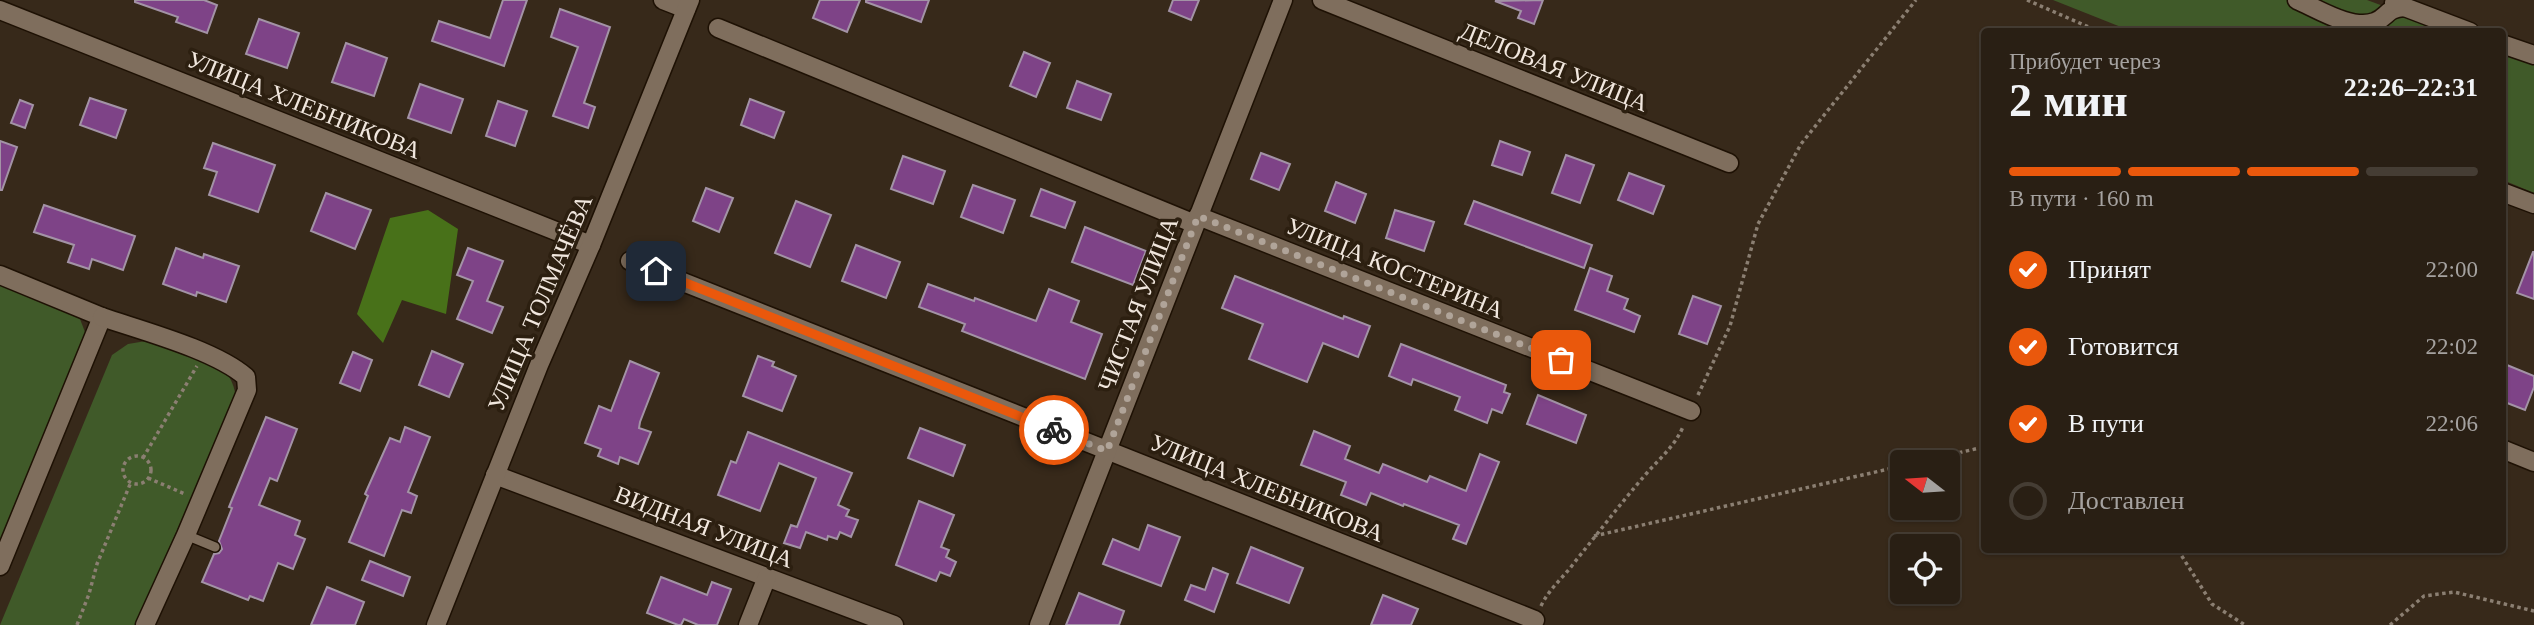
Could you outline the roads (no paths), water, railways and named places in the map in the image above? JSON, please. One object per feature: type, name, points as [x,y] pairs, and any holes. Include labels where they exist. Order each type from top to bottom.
[{"type":"street","points":[[663,0],[688,4]]},
{"type":"street","name":"ЧИСТАЯ УЛИЦА","points":[[1039,625],[1283,0]]},
{"type":"street","name":"ДЕЛОВАЯ УЛИЦА","points":[[1322,0],[1729,163]]},
{"type":"street","points":[[2297,0],[2349,23],[2375,22],[2396,3],[2460,28]]},
{"type":"street","name":"УЛИЦА ТОЛМАЧЁВА","points":[[436,625],[539,365],[591,245],[688,4]]},
{"type":"street","name":"УЛИЦА ХЛЕБНИКОВА","points":[[0,10],[591,245]]},
{"type":"street","name":"УЛИЦА КОСТЕРИНА","points":[[718,28],[1197,220],[1691,411]]},
{"type":"street","points":[[2506,45],[2534,55]]},
{"type":"street","points":[[2506,196],[2534,204]]},
{"type":"street","name":"УЛИЦА ХЛЕБНИКОВА","points":[[631,261],[1535,620]]},
{"type":"street","points":[[0,275],[102,317],[204,354],[236,368],[246,377],[247,390],[186,536],[145,625]]},
{"type":"street","points":[[0,566],[102,317]]},
{"type":"street","points":[[2506,451],[2534,462]]},
{"type":"street","name":"ВИДНАЯ УЛИЦА","points":[[495,475],[894,625]]},
{"type":"street","points":[[748,625],[767,577]]},
{"type":"lane","points":[[186,536],[215,547]]}]
